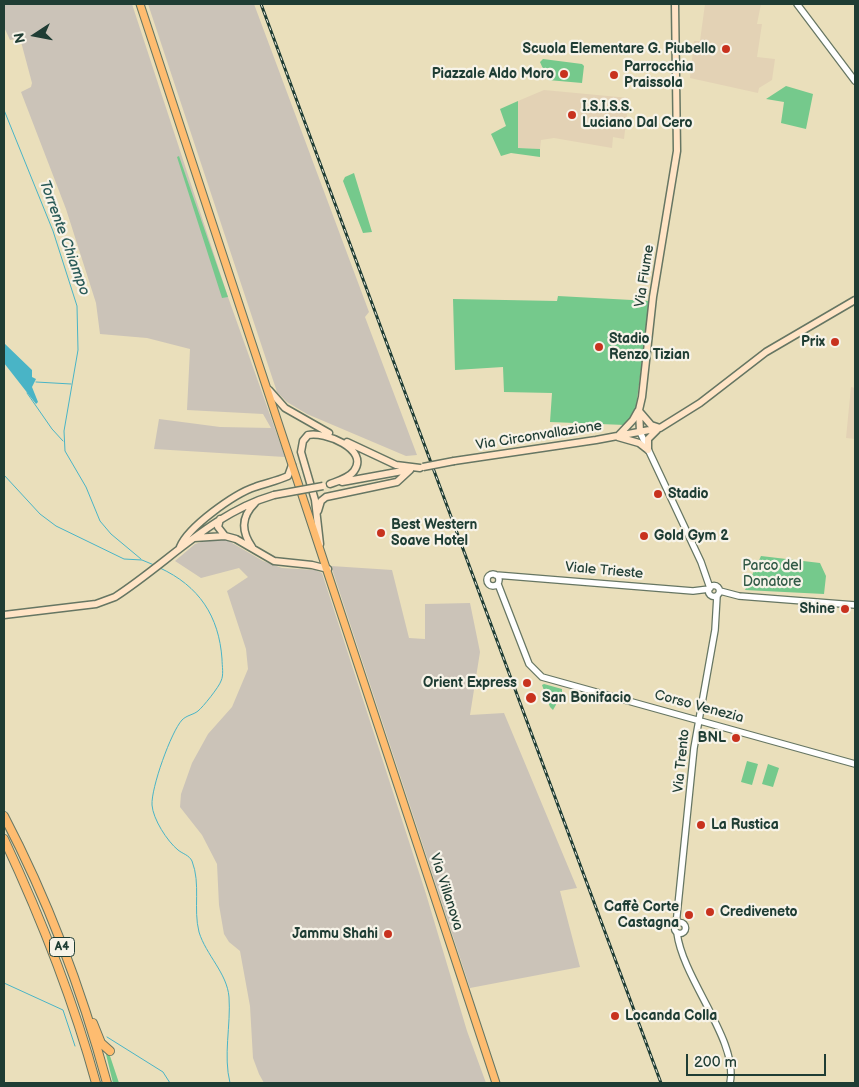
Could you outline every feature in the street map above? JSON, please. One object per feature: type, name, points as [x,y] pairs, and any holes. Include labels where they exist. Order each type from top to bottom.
[{"type":"highway","name":"A4","points":[[4,816],[52,921],[83,1006],[107,1083]]},
{"type":"highway","name":"A4","points":[[4,839],[62,977],[96,1083]]},
{"type":"highway","points":[[83,1006],[101,1042],[110,1050]]},
{"type":"main road","name":"Via Villanova","points":[[140,4],[328,569],[496,1083]]},
{"type":"main road","name":"Via Fiume","points":[[640,432],[638,410],[642,396],[653,298],[677,151],[675,4]]},
{"type":"main road","name":"Via Circonvallazione","points":[[180,548],[220,519],[257,501],[274,496],[378,474],[660,428],[700,403],[766,352],[855,300]]},
{"type":"main road","points":[[268,390],[291,412],[381,459],[402,467],[422,468]]},
{"type":"main road","points":[[638,410],[652,425],[660,428],[648,439],[648,450],[639,444],[617,436],[633,420],[638,410]]},
{"type":"main road","points":[[320,546],[315,500],[301,452],[308,435],[320,434],[328,436],[346,445],[354,453],[357,464],[355,469],[349,476],[327,485]]},
{"type":"main road","points":[[378,474],[382,466],[381,459]]},
{"type":"main road","points":[[4,614],[96,604],[115,597],[180,548],[185,537],[193,528],[241,494],[288,476],[292,468],[292,461]]},
{"type":"main road","points":[[317,520],[320,505],[326,497],[397,482],[410,470]]},
{"type":"main road","points":[[253,548],[243,526],[246,513],[257,501]]},
{"type":"main road","points":[[220,519],[218,527],[225,536]]},
{"type":"main road","points":[[192,539],[225,536],[253,548],[274,560],[312,564],[328,569]]},
{"type":"main road","points":[[312,564],[323,554]]},
{"type":"street","points":[[797,4],[855,81]]},
{"type":"street","name":"Via Fiume","points":[[640,432],[713,592]]},
{"type":"street","points":[[704,571],[713,592]]},
{"type":"street","points":[[490,575],[496,575],[505,602],[487,582],[490,575]]},
{"type":"street","name":"Viale Trieste","points":[[496,575],[855,605]]},
{"type":"street","name":"Viale Trieste","points":[[498,583],[513,576]]},
{"type":"street","points":[[491,586],[498,583]]},
{"type":"street","name":"Viale Trieste","points":[[713,592],[726,597],[737,596]]},
{"type":"street","name":"Via Trento","points":[[679,924],[686,929],[679,933],[675,928],[679,924],[679,906],[694,748],[717,612],[713,592]]},
{"type":"street","name":"Via Trento","points":[[713,592],[716,619]]},
{"type":"street","points":[[717,612],[726,597]]},
{"type":"street","name":"Corso Venezia","points":[[505,602],[527,659],[537,673],[549,679],[855,764]]},
{"type":"street","points":[[679,933],[680,952],[726,1046],[730,1068],[730,1083]]},
{"type":"shaded area","points":[[4,4],[132,4],[228,297],[285,457],[154,449],[159,419],[220,427],[271,428],[263,414],[187,410],[190,349],[147,338],[100,334],[96,303],[66,209],[21,92],[31,87],[32,83],[20,38],[10,40],[4,27]]},
{"type":"shaded area","points":[[148,4],[254,4],[369,312],[365,317],[417,455],[406,456],[307,414],[287,402],[277,392]]},
{"type":"shaded area","name":"Scuola Elementare G. Piubello","points":[[705,4],[761,4],[757,24],[762,24],[757,57],[775,59],[772,80],[759,88],[758,93],[690,78],[694,41],[700,41]]},
{"type":"shaded area","name":"I.S.I.S.S. Luciano Dal Cero","points":[[544,90],[629,98],[624,139],[613,137],[612,148],[554,138],[541,140],[540,149],[518,148],[518,101]]},
{"type":"shaded area","points":[[851,387],[855,388],[855,439],[846,438]]},
{"type":"shaded area","points":[[208,540],[227,540],[263,561],[282,568],[315,570],[322,573],[426,894],[467,1031],[486,1083],[264,1083],[259,1074],[253,1058],[250,1006],[240,951],[229,942],[224,934],[219,905],[217,864],[202,835],[180,807],[181,794],[192,763],[208,734],[232,707],[248,669],[246,649],[227,591],[248,577],[239,568],[201,578],[175,561],[195,544]]},
{"type":"shaded area","points":[[331,566],[392,570],[409,638],[425,639],[425,604],[470,603],[480,652],[470,715],[504,713],[577,888],[560,891],[580,967],[470,988]]},
{"type":"green space","points":[[543,59],[582,64],[584,66],[582,83],[548,80],[540,62]]},
{"type":"green space","points":[[786,86],[813,94],[806,129],[781,123],[784,102],[766,99]]},
{"type":"green space","points":[[518,101],[518,148],[540,149],[540,157],[511,153],[501,156],[491,134],[506,126],[500,109]]},
{"type":"green space","points":[[179,156],[228,297],[222,298],[177,157]]},
{"type":"green space","points":[[354,173],[372,232],[363,233],[343,181],[345,177]]},
{"type":"green space","points":[[558,296],[650,301],[636,407],[625,425],[550,422],[552,393],[504,392],[503,367],[455,370],[453,299],[557,301]]},
{"type":"green space","name":"Parco del Donatore","points":[[761,556],[820,563],[826,576],[824,594],[745,590]]},
{"type":"green space","points":[[542,685],[562,689],[562,694],[553,710],[550,707]]},
{"type":"green space","points":[[747,761],[758,764],[752,785],[741,782]]},
{"type":"green space","points":[[768,764],[779,768],[773,787],[762,784]]},
{"type":"green space","points":[[105,1050],[110,1056],[119,1083],[113,1083]]},
{"type":"water","points":[[4,343],[32,370],[32,377],[36,379],[32,387],[38,402],[36,404],[4,363]]},
{"type":"waterway","name":"Torrente Chiampo","points":[[4,110],[53,231],[77,306],[78,350],[64,431],[65,451],[86,487],[100,521],[111,534],[141,559]]},
{"type":"waterway","points":[[36,382],[71,384]]},
{"type":"waterway","points":[[27,393],[52,429],[63,441]]},
{"type":"waterway","points":[[4,475],[40,514],[56,526],[124,559],[142,560],[154,565]]},
{"type":"waterway","points":[[160,568],[174,575],[196,593],[211,616],[217,629],[220,643],[223,670],[221,681],[200,709],[184,718],[178,726],[167,748],[158,774],[152,805],[155,817],[165,835],[178,850],[191,859],[195,870],[199,932],[224,980],[229,997],[227,1062],[230,1083]]},
{"type":"waterway","points":[[4,983],[63,1010],[75,1046]]},
{"type":"waterway","points":[[107,1037],[163,1072],[170,1083]]},
{"type":"railway","points":[[261,4],[661,1083]]},
{"type":"place","name":"Scuola Elementare G. Piubello","points":[[726,49]]},
{"type":"place","name":"Piazzale Aldo Moro","points":[[564,74]]},
{"type":"place","name":"Parrocchia Praissola","points":[[614,75]]},
{"type":"place","name":"I.S.I.S.S. Luciano Dal Cero","points":[[572,115]]},
{"type":"place","name":"Prix","points":[[835,342]]},
{"type":"place","name":"Stadio Renzo Tizian","points":[[599,347]]},
{"type":"place","name":"Stadio","points":[[658,494]]},
{"type":"place","name":"Best Western Soave Hotel","points":[[381,533]]},
{"type":"place","name":"Gold Gym 2","points":[[644,536]]},
{"type":"place","name":"Shine","points":[[845,609]]},
{"type":"place","name":"Orient Express","points":[[527,683]]},
{"type":"place","name":"San Bonifacio","points":[[531,698]]},
{"type":"place","name":"BNL","points":[[736,738]]},
{"type":"place","name":"La Rustica","points":[[701,825]]},
{"type":"place","name":"Crediveneto","points":[[710,912]]},
{"type":"place","name":"Caffè Corte Castagna","points":[[689,915]]},
{"type":"place","name":"Jammu Shahi","points":[[388,934]]},
{"type":"place","name":"Locanda Colla","points":[[615,1016]]}]
